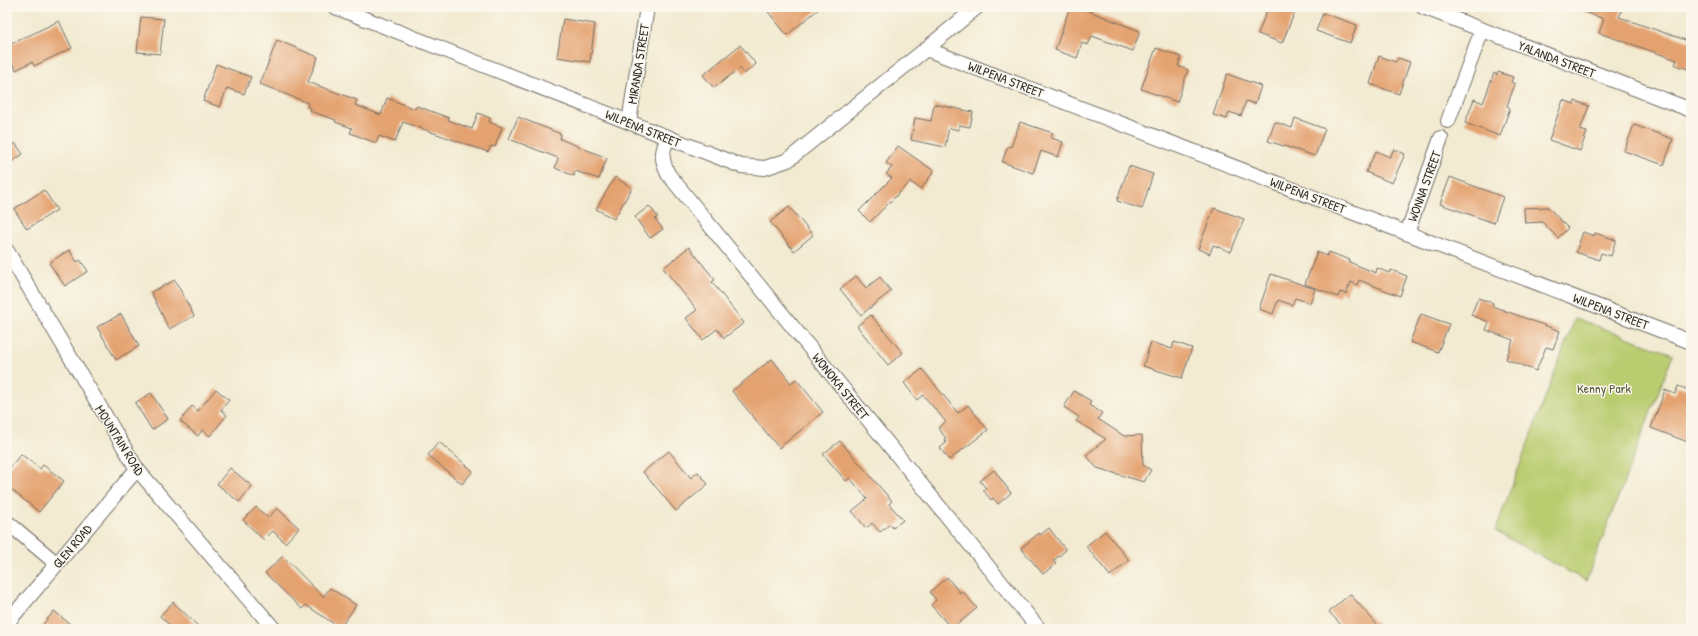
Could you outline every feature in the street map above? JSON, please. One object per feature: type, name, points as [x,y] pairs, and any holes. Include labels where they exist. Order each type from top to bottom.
[{"type":"street","name":"WILPENA STREET","points":[[335,7],[741,166],[764,168],[788,160],[977,7]]},
{"type":"street","name":"MIRANDA STREET","points":[[629,122],[647,7]]},
{"type":"street","name":"YALANDA STREET","points":[[1423,7],[1691,110]]},
{"type":"street","points":[[1448,121],[1482,30]]},
{"type":"street","name":"WILPENA STREET","points":[[926,49],[1691,342]]},
{"type":"street","name":"WONOKA STREET","points":[[668,137],[663,150],[662,160],[668,174],[1039,629]]},
{"type":"street","name":"WONNA STREET","points":[[1407,233],[1441,138]]},
{"type":"street","name":"MOUNTAIN ROAD","points":[[7,251],[137,469],[274,629]]},
{"type":"street","name":"GLEN ROAD","points":[[7,623],[137,469]]},
{"type":"street","points":[[7,522],[57,564]]},
{"type":"green space","name":"Kenny Park","points":[[1575,318],[1673,354],[1586,581],[1495,531]]},
{"type":"building","points":[[764,7],[821,7],[787,35]]},
{"type":"building","points":[[1070,7],[1088,7],[1086,10],[1140,31],[1133,51],[1092,36],[1088,45],[1082,43],[1077,58],[1055,50]]},
{"type":"building","points":[[1268,7],[1297,7],[1282,43],[1258,34]]},
{"type":"building","points":[[1576,7],[1623,7],[1619,17],[1691,42],[1691,70],[1675,65],[1677,60],[1599,33],[1604,19],[1576,9]]},
{"type":"building","points":[[1323,13],[1357,25],[1350,43],[1316,31]]},
{"type":"building","points":[[141,17],[164,19],[160,54],[137,52]]},
{"type":"building","points":[[563,19],[595,24],[590,62],[557,57]]},
{"type":"building","points":[[59,21],[72,48],[34,66],[32,62],[16,70],[7,52],[7,46]]},
{"type":"building","points":[[277,40],[318,57],[308,82],[357,100],[355,105],[381,115],[387,98],[415,109],[417,106],[449,118],[448,120],[472,129],[478,113],[490,118],[489,122],[502,127],[495,147],[491,146],[488,152],[403,122],[395,142],[379,136],[376,143],[350,133],[352,128],[335,122],[336,120],[310,111],[311,108],[307,106],[308,103],[260,84]]},
{"type":"building","points":[[740,45],[756,64],[744,74],[740,68],[714,88],[703,75]]},
{"type":"building","points":[[1156,48],[1181,57],[1178,66],[1188,70],[1177,102],[1141,89]]},
{"type":"building","points":[[1379,56],[1396,62],[1398,58],[1410,62],[1399,94],[1370,84]]},
{"type":"building","points":[[216,64],[251,77],[244,94],[227,88],[220,107],[203,101]]},
{"type":"building","points":[[1498,72],[1513,77],[1511,82],[1515,84],[1507,106],[1510,108],[1500,136],[1465,123],[1474,99],[1483,103],[1494,73],[1497,75]]},
{"type":"building","points":[[1227,74],[1261,86],[1255,104],[1246,101],[1241,116],[1229,112],[1227,119],[1213,115]]},
{"type":"building","points":[[1563,100],[1574,104],[1575,101],[1589,106],[1580,130],[1587,132],[1580,151],[1549,140]]},
{"type":"building","points":[[934,104],[973,112],[970,127],[959,125],[959,130],[949,128],[945,147],[911,140],[915,118],[931,121]]},
{"type":"building","points":[[518,117],[561,134],[560,139],[607,158],[599,179],[575,171],[574,176],[555,168],[558,158],[509,139]]},
{"type":"building","points":[[1295,118],[1325,129],[1315,156],[1268,141],[1275,122],[1292,128]]},
{"type":"building","points":[[1020,122],[1053,133],[1051,138],[1063,142],[1058,157],[1041,151],[1033,173],[1002,162],[1008,146],[1011,147]]},
{"type":"building","points":[[1634,125],[1673,139],[1664,165],[1624,151]]},
{"type":"building","points":[[15,143],[23,154],[7,165],[7,149]]},
{"type":"building","points":[[898,146],[934,171],[921,189],[910,182],[870,222],[859,211],[892,178],[886,174],[892,167],[886,163]]},
{"type":"building","points":[[1394,149],[1405,154],[1392,183],[1366,172],[1376,151],[1390,157]]},
{"type":"building","points":[[1129,166],[1153,174],[1142,209],[1117,201]]},
{"type":"building","points":[[615,177],[632,188],[614,219],[596,209]]},
{"type":"building","points":[[1450,177],[1503,197],[1494,223],[1440,204]]},
{"type":"building","points":[[44,190],[57,210],[27,229],[14,209]]},
{"type":"building","points":[[649,206],[658,217],[655,219],[663,229],[650,238],[635,217]]},
{"type":"building","points":[[789,207],[813,235],[794,251],[770,222]]},
{"type":"building","points":[[1548,207],[1568,228],[1558,238],[1542,222],[1525,223],[1524,208]]},
{"type":"building","points":[[1214,208],[1244,219],[1231,252],[1213,245],[1210,254],[1198,249]]},
{"type":"building","points":[[1583,232],[1594,236],[1595,233],[1616,240],[1611,256],[1601,253],[1599,260],[1576,252]]},
{"type":"building","points":[[689,247],[715,280],[712,282],[744,323],[724,338],[717,329],[703,340],[686,318],[697,310],[663,268]]},
{"type":"building","points":[[69,250],[77,262],[80,260],[88,271],[65,286],[49,263]]},
{"type":"building","points":[[1317,252],[1327,256],[1329,252],[1350,260],[1349,262],[1376,273],[1377,268],[1389,273],[1391,270],[1407,276],[1400,296],[1359,280],[1357,285],[1351,282],[1346,294],[1340,292],[1338,297],[1305,284]]},
{"type":"building","points":[[1271,274],[1315,289],[1310,303],[1295,298],[1292,305],[1278,300],[1273,314],[1259,309]]},
{"type":"building","points":[[856,276],[866,288],[880,277],[891,291],[861,315],[840,289]]},
{"type":"building","points":[[175,280],[194,316],[169,329],[151,292]]},
{"type":"building","points":[[1478,298],[1493,303],[1492,306],[1560,331],[1553,349],[1546,347],[1536,371],[1506,359],[1513,340],[1486,330],[1489,322],[1471,315]]},
{"type":"building","points":[[121,314],[139,346],[116,360],[97,327]]},
{"type":"building","points":[[1421,314],[1449,324],[1438,352],[1410,342]]},
{"type":"building","points":[[871,315],[903,353],[888,365],[857,326]]},
{"type":"building","points":[[1151,342],[1172,349],[1174,342],[1192,348],[1182,378],[1143,366]]},
{"type":"building","points":[[772,359],[791,383],[796,379],[823,412],[779,448],[732,391]]},
{"type":"building","points":[[922,369],[958,413],[968,405],[988,430],[949,460],[940,448],[946,443],[944,439],[946,438],[938,428],[946,422],[923,395],[917,400],[904,383]]},
{"type":"building","points":[[1678,386],[1689,390],[1687,398],[1691,399],[1691,434],[1688,442],[1651,428],[1665,390],[1675,394]]},
{"type":"building","points":[[216,389],[229,400],[221,410],[227,415],[210,436],[202,430],[198,436],[180,421],[192,406],[198,411]]},
{"type":"building","points":[[1074,391],[1091,401],[1089,405],[1102,413],[1098,419],[1124,436],[1142,435],[1143,465],[1151,470],[1144,482],[1097,468],[1086,455],[1106,439],[1076,421],[1079,417],[1064,407]]},
{"type":"building","points":[[151,393],[168,419],[152,430],[135,403]]},
{"type":"building","points":[[840,441],[892,501],[889,504],[903,520],[893,528],[890,524],[880,532],[872,523],[866,528],[852,511],[867,499],[850,478],[846,481],[823,454]]},
{"type":"building","points":[[439,442],[473,471],[462,484],[428,455]]},
{"type":"building","points":[[669,451],[691,478],[698,472],[708,484],[676,511],[643,472]]},
{"type":"building","points":[[21,454],[40,469],[43,465],[64,481],[39,512],[7,486],[7,471]]},
{"type":"building","points":[[230,468],[252,486],[239,502],[217,484]]},
{"type":"building","points":[[994,470],[1011,493],[998,504],[993,498],[991,500],[983,490],[986,488],[980,481]]},
{"type":"building","points":[[256,507],[268,518],[277,508],[299,528],[285,543],[273,531],[264,540],[243,520]]},
{"type":"building","points":[[1049,528],[1066,550],[1053,561],[1056,564],[1043,574],[1021,548],[1039,533],[1040,535]]},
{"type":"building","points":[[1105,531],[1129,560],[1110,576],[1086,546]]},
{"type":"building","points":[[283,556],[323,597],[330,588],[356,605],[340,628],[306,605],[302,609],[265,573]]},
{"type":"building","points":[[947,577],[960,593],[962,591],[977,608],[952,629],[931,605],[936,600],[930,592]]},
{"type":"building","points":[[1350,594],[1381,629],[1345,629],[1329,612]]},
{"type":"building","points":[[173,602],[201,629],[173,629],[160,616]]},
{"type":"building","points":[[54,611],[76,629],[39,629]]}]
